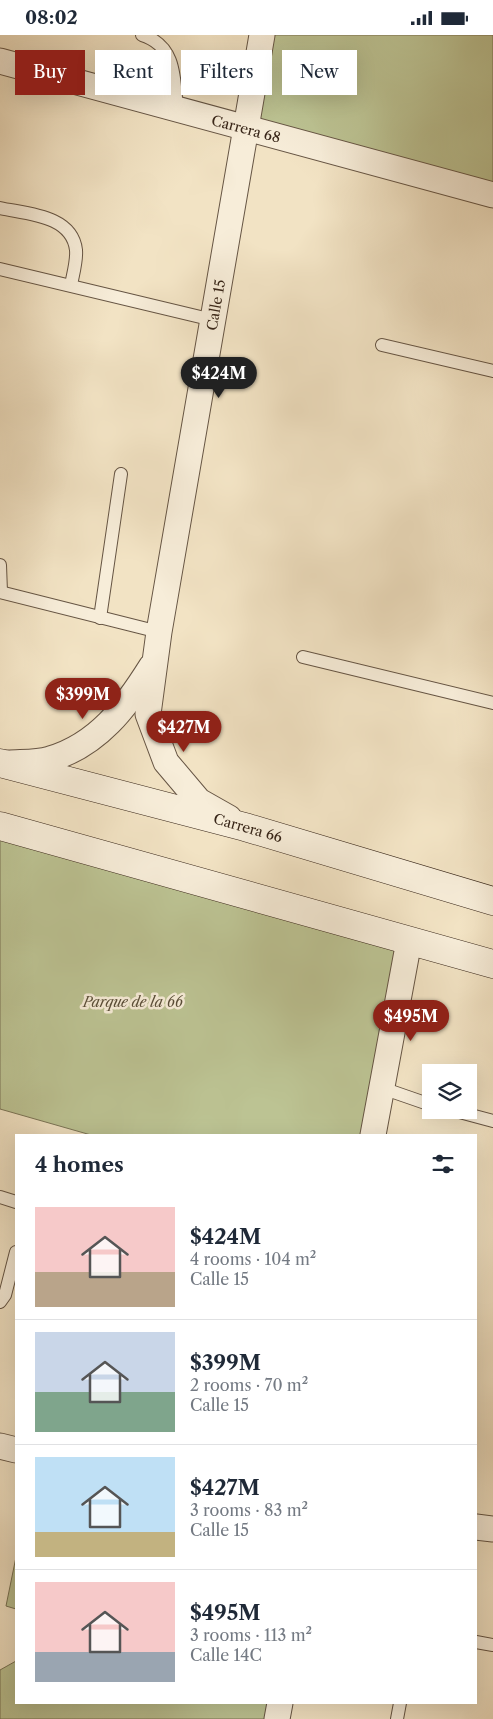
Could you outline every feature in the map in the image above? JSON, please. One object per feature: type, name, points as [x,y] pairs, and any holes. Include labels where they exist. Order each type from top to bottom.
[{"type":"main road","name":"Carrera 66","points":[[1,763],[245,827],[493,901]]},
{"type":"main road","points":[[0,826],[493,964]]},
{"type":"street","name":"Calle 15","points":[[245,827],[200,801],[166,762],[148,714],[159,632],[262,35]]},
{"type":"street","name":"Carrera 68","points":[[0,61],[493,195]]},
{"type":"street","name":"Calle 15","points":[[1,763],[50,759],[93,739],[127,705],[154,663]]},
{"type":"street","points":[[373,1134],[409,941]]},
{"type":"street","points":[[0,1446],[15,1450]]},
{"type":"street","points":[[477,1527],[493,1529]]},
{"type":"street","points":[[277,1719],[280,1704]]},
{"type":"lane","points":[[142,35],[154,39],[172,61],[177,110]]},
{"type":"lane","points":[[0,208],[50,219],[68,231],[76,252],[71,285]]},
{"type":"lane","points":[[0,269],[213,320]]},
{"type":"lane","points":[[382,345],[493,371]]},
{"type":"lane","points":[[100,617],[121,474]]},
{"type":"lane","points":[[0,565],[0,592],[159,632]]},
{"type":"lane","points":[[303,657],[493,703]]},
{"type":"lane","points":[[382,1088],[422,1102]]},
{"type":"lane","points":[[477,1117],[493,1121]]},
{"type":"lane","points":[[0,1197],[15,1202]]},
{"type":"lane","points":[[0,1302],[5,1295],[15,1256]]},
{"type":"lane","points":[[477,1643],[493,1645]]},
{"type":"lane","points":[[397,1719],[400,1704]]},
{"type":"green space","points":[[262,35],[493,35],[493,195],[246,129],[252,95],[272,95],[272,50],[259,50]]},
{"type":"green space","name":"Parque de la 66","points":[[0,826],[409,941],[373,1134],[88,1134],[0,1109]]},
{"type":"green space","points":[[15,1562],[15,1609],[6,1606]]},
{"type":"green space","points":[[15,1662],[15,1704],[280,1704],[277,1719],[0,1719],[0,1670]]}]
